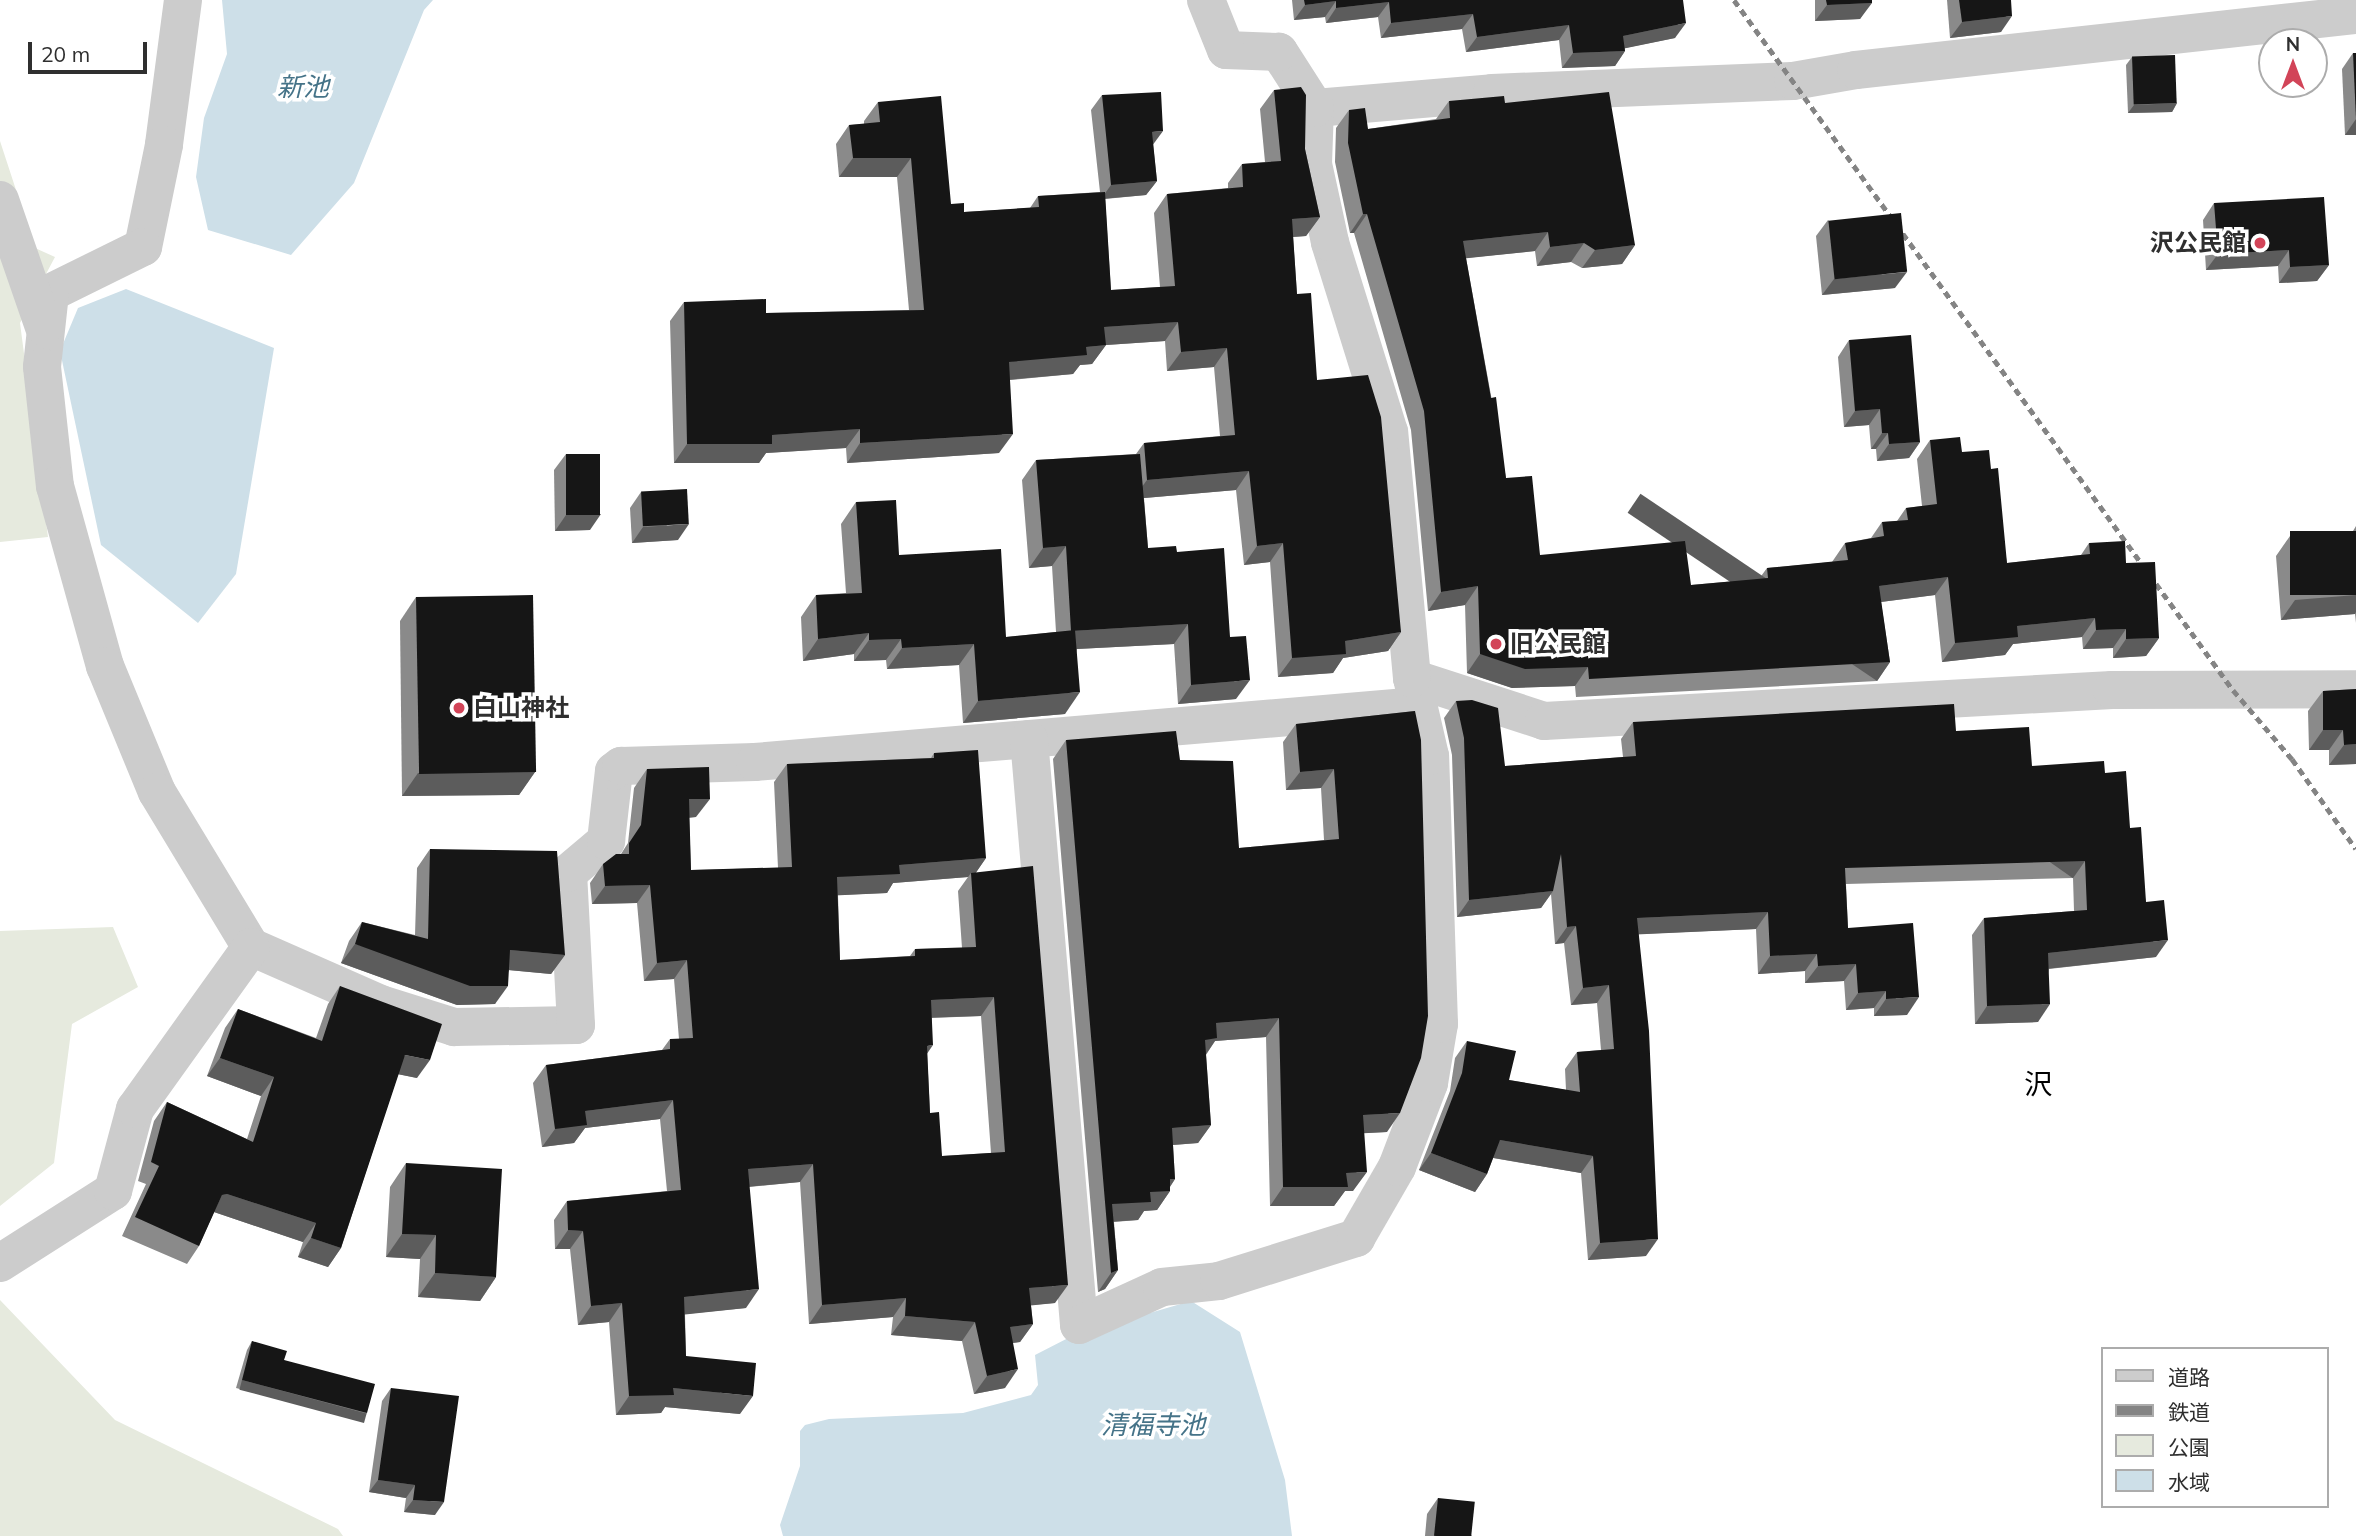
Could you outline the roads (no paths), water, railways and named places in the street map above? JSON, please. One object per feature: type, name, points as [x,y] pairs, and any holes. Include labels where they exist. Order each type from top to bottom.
[{"type":"street","points":[[183,0],[164,145],[142,247],[50,293],[42,367],[55,486],[105,666],[157,792],[251,947],[381,1004],[454,1027],[576,1025],[568,873],[606,841],[614,771],[621,766],[755,762],[1029,739],[1416,692],[1544,721],[2112,690],[2356,689]]},
{"type":"street","points":[[1029,739],[1079,1325],[1162,1287],[1219,1281],[1356,1238],[1397,1167],[1429,1083],[1439,1024],[1430,756],[1416,692],[1389,432],[1327,229],[1312,164],[1315,108],[1279,52],[1226,50],[1206,0]]},
{"type":"street","points":[[1315,108],[1492,93],[1793,81],[1856,70],[2356,15]]},
{"type":"street","points":[[0,200],[46,330]]},
{"type":"street","points":[[0,1263],[113,1191],[135,1109],[251,947]]},
{"type":"water","name":"新池","points":[[222,0],[433,0],[424,10],[354,183],[291,255],[208,230],[196,177],[204,118],[227,54]]},
{"type":"water","points":[[126,289],[274,348],[236,574],[198,623],[101,545],[60,351],[78,308]]},
{"type":"water","name":"清福寺池","points":[[1191,1301],[1240,1332],[1285,1480],[1292,1536],[783,1536],[780,1525],[800,1466],[800,1431],[805,1425],[829,1419],[963,1413],[1031,1395],[1038,1385],[1035,1355],[1074,1335]]},
{"type":"railway","points":[[1734,0],[2233,690],[2292,759],[2356,849]]},
{"type":"place","name":"沢公民館","points":[[2260,243]]},
{"type":"place","name":"旧公民館","points":[[1496,644]]},
{"type":"place","name":"白山神社","points":[[459,708]]},
{"type":"district","name":"沢","points":[[2038,1084]]}]
